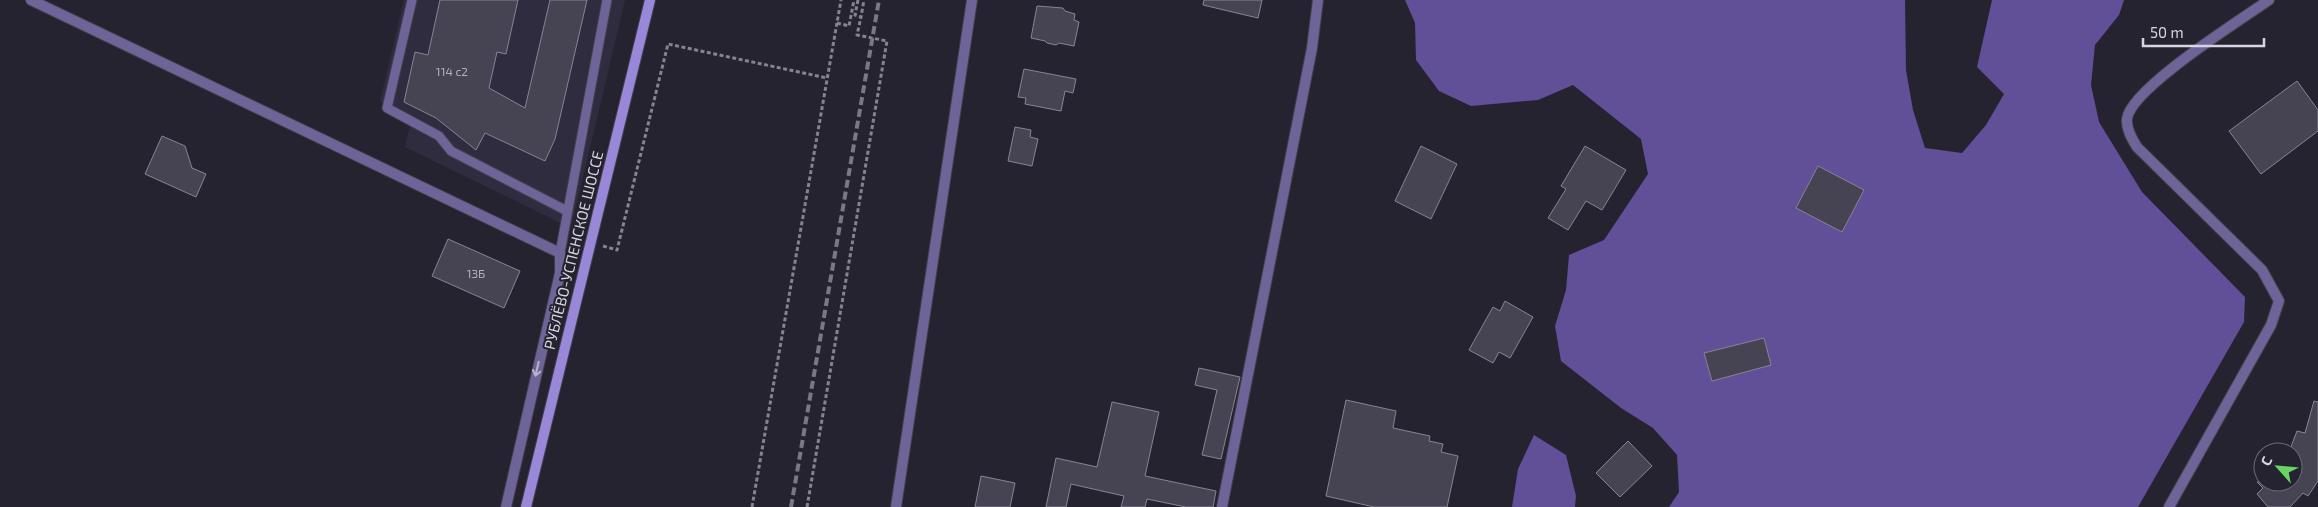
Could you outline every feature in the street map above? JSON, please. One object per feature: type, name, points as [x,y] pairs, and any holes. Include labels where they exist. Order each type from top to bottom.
[{"type":"main road","name":"РУБЛЁВО-УСПЕНСКОЕ ШОССЕ","points":[[526,507],[650,0]]},
{"type":"street","points":[[31,0],[560,253],[560,273],[506,507]]},
{"type":"street","points":[[896,507],[972,0]]},
{"type":"street","points":[[1222,507],[1312,48],[1318,0]]},
{"type":"street","points":[[2169,507],[2271,325],[2279,301],[2262,270],[2137,147],[2129,134],[2127,119],[2132,106],[2142,94],[2204,45],[2269,0]]},
{"type":"lane","points":[[412,0],[387,108],[439,136],[451,151],[567,211]]},
{"type":"lane","points":[[560,253],[607,0]]},
{"type":"path","points":[[752,507],[841,0]]},
{"type":"path","points":[[837,23],[849,26],[856,0]]},
{"type":"path","points":[[856,0],[854,16],[861,17]]},
{"type":"path","points":[[807,507],[887,41],[857,35],[864,0]]},
{"type":"path","points":[[600,245],[617,250],[668,44],[827,78]]},
{"type":"shaded area","points":[[404,0],[625,0],[571,228],[405,147],[412,117],[380,101]]},
{"type":"shaded area","points":[[1405,0],[1905,0],[1906,70],[1913,110],[1925,148],[1962,153],[1986,125],[2004,94],[1977,67],[1992,0],[2124,0],[2119,15],[2095,45],[2091,85],[2099,122],[2142,192],[2245,297],[2244,322],[2138,507],[1669,507],[1679,492],[1677,455],[1653,428],[1621,408],[1561,361],[1555,326],[1566,290],[1569,255],[1604,240],[1648,174],[1641,139],[1573,85],[1538,100],[1471,106],[1439,91],[1416,60],[1415,23]]},
{"type":"shaded area","points":[[1534,435],[1566,455],[1576,496],[1575,507],[1512,507],[1518,469]]},
{"type":"building","points":[[440,0],[518,0],[506,54],[497,52],[489,88],[525,108],[550,0],[587,0],[555,139],[545,161],[485,133],[476,150],[436,118],[404,102],[415,52],[428,55]]},
{"type":"building","points":[[1204,0],[1262,0],[1258,18],[1203,5]]},
{"type":"building","points":[[1037,6],[1063,8],[1065,11],[1075,14],[1074,20],[1079,22],[1074,46],[1059,43],[1056,45],[1031,38]]},
{"type":"building","points":[[1024,69],[1076,79],[1073,93],[1065,91],[1061,111],[1025,104],[1026,98],[1018,97]]},
{"type":"building","points":[[2297,81],[2318,110],[2318,131],[2261,174],[2229,131]]},
{"type":"building","points":[[1015,127],[1031,130],[1030,137],[1038,139],[1032,166],[1008,161]]},
{"type":"building","points":[[162,136],[185,146],[192,168],[206,174],[196,197],[145,174]]},
{"type":"building","points":[[1421,146],[1457,164],[1431,219],[1395,201]]},
{"type":"building","points":[[1585,146],[1626,170],[1602,210],[1586,201],[1568,230],[1548,218],[1566,189],[1561,186]]},
{"type":"building","points":[[1818,166],[1864,190],[1842,232],[1796,208]]},
{"type":"building","points":[[448,239],[520,271],[504,308],[432,276]]},
{"type":"building","points":[[1505,301],[1533,317],[1510,358],[1499,352],[1493,363],[1469,350],[1493,307],[1500,311]]},
{"type":"building","points":[[1764,338],[1771,365],[1712,381],[1704,353]]},
{"type":"building","points":[[1199,368],[1240,377],[1221,459],[1202,455],[1217,390],[1195,385]]},
{"type":"building","points":[[1346,400],[1396,411],[1393,428],[1430,436],[1429,441],[1443,444],[1441,452],[1458,456],[1447,507],[1374,507],[1326,496]]},
{"type":"building","points":[[2314,401],[2318,402],[2318,481],[2308,496],[2303,493],[2290,507],[2268,507],[2257,494],[2259,492],[2303,492],[2303,442],[2293,442],[2297,431],[2305,433]]},
{"type":"building","points":[[1112,402],[1159,412],[1145,476],[1216,491],[1213,507],[1186,507],[1147,499],[1145,507],[1121,507],[1124,496],[1071,484],[1066,507],[1046,507],[1056,458],[1097,467]]},
{"type":"building","points":[[1628,441],[1652,466],[1620,497],[1596,473]]},
{"type":"building","points":[[981,476],[1015,483],[1010,507],[975,507]]},
{"type":"railway","points":[[791,507],[879,0]]}]
